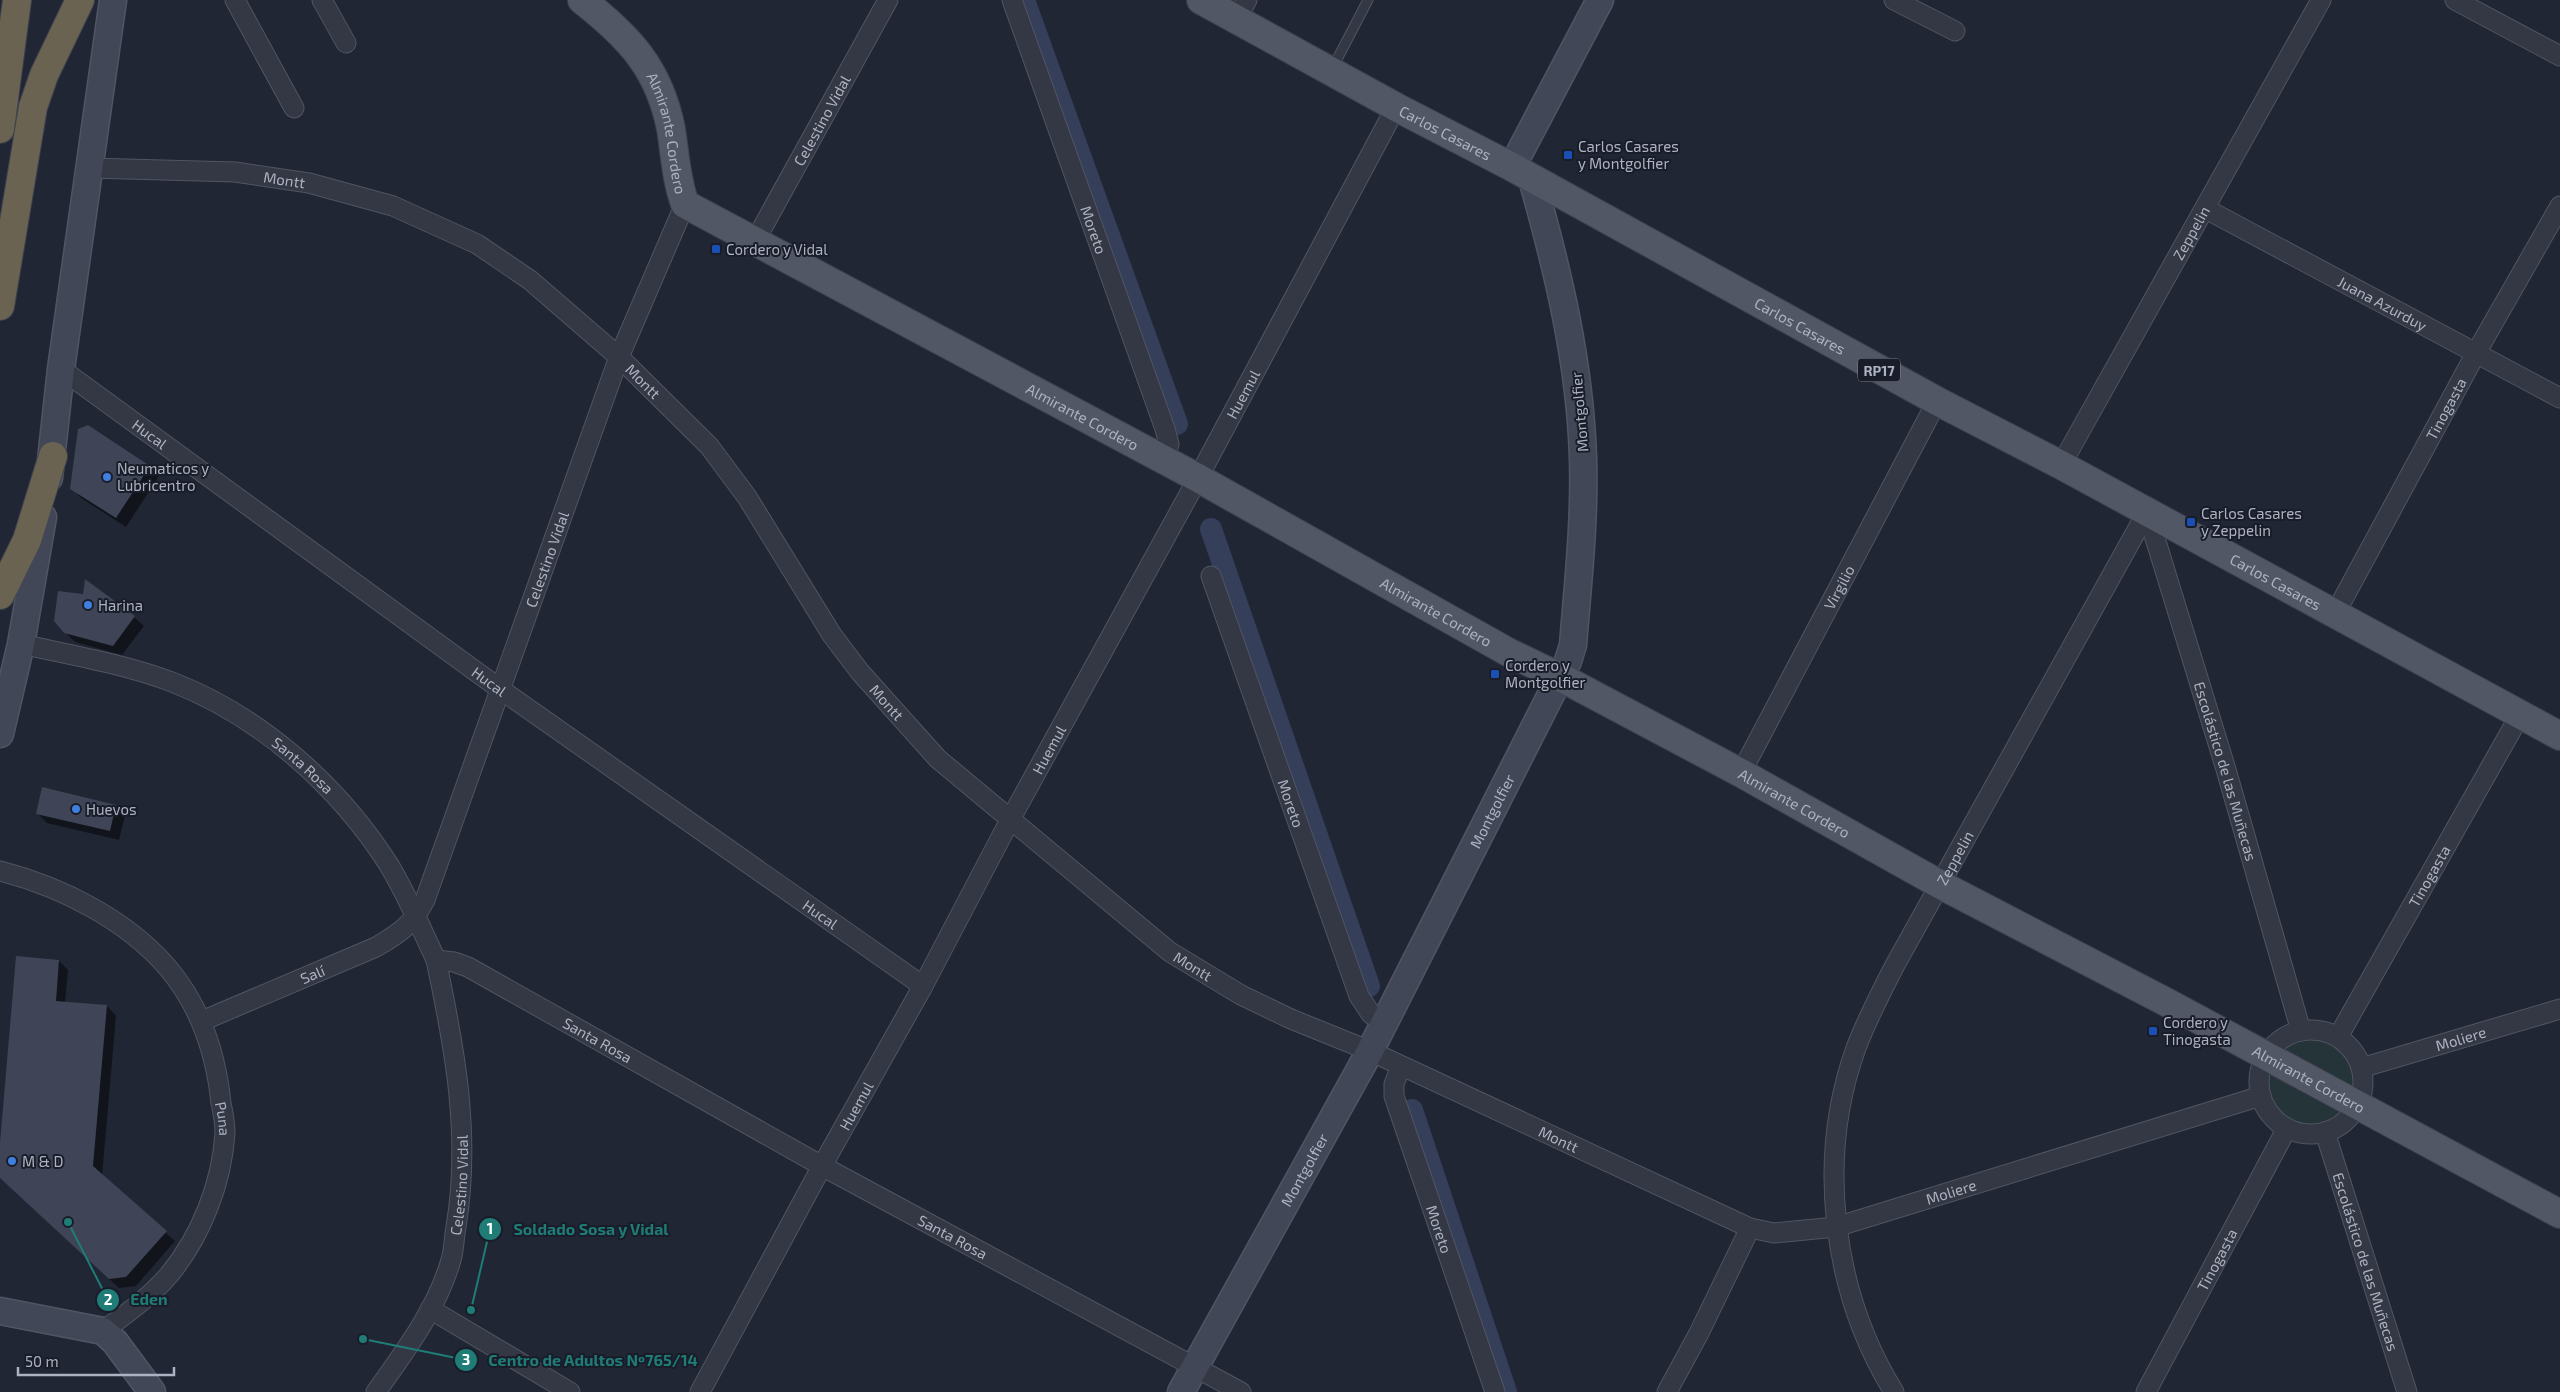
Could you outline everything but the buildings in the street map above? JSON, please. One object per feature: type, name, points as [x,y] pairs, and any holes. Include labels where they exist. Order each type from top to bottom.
[{"type":"highway","points":[[0,129],[16,0]]},
{"type":"highway","points":[[0,306],[33,107],[44,75],[80,0]]},
{"type":"highway","points":[[0,595],[27,540],[53,456]]},
{"type":"main road","name":"Almirante Cordero","points":[[582,0],[630,42],[650,68],[668,118],[678,186],[685,204],[1164,459],[1508,652],[1562,678],[1741,773],[1941,885],[2266,1056],[2560,1214]]},
{"type":"main road","name":"Carlos Casares","points":[[1200,0],[1242,10],[1330,71],[1522,173],[1937,402],[2061,465],[2336,612],[2560,736]]},
{"type":"street","points":[[0,734],[21,644],[53,456],[61,369],[113,0]]},
{"type":"street","points":[[235,0],[294,108]]},
{"type":"street","points":[[322,0],[346,43]]},
{"type":"street","name":"Celestino Vidal","points":[[755,241],[888,0]]},
{"type":"street","name":"Moreto","points":[[1012,0],[1165,429],[1169,444],[1164,459]]},
{"type":"street","points":[[1522,173],[1600,0]]},
{"type":"street","points":[[1894,0],[1955,30]]},
{"type":"street","name":"Zeppelin","points":[[2061,465],[2206,209],[2321,0]]},
{"type":"street","points":[[2455,0],[2560,56]]},
{"type":"street","name":"Huemul","points":[[700,1392],[822,1166],[923,986],[1010,820],[1198,478],[1396,107]]},
{"type":"street","name":"Montt","points":[[90,168],[235,172],[310,183],[393,206],[463,237],[507,263],[530,280],[619,357],[685,420],[728,470],[832,635],[860,672],[938,759],[1170,952],[1241,995],[1291,1019],[1370,1051],[1750,1228]]},
{"type":"street","name":"Montgolfier","points":[[1181,1392],[1370,1051],[1562,678],[1573,644],[1582,531],[1584,459],[1570,330],[1555,259],[1522,173]]},
{"type":"street","name":"Celestino Vidal","points":[[416,917],[425,900],[619,357],[685,204]]},
{"type":"street","name":"Tinogasta","points":[[2336,612],[2476,353],[2560,206]]},
{"type":"street","name":"Juana Azurduy","points":[[2206,209],[2560,398]]},
{"type":"street","name":"Hucal","points":[[61,369],[500,689],[923,986]]},
{"type":"street","name":"Virgilio","points":[[1741,773],[1937,402]]},
{"type":"street","name":"Zeppelin","points":[[1836,1227],[1837,1134],[1856,1050],[1877,1000],[2148,512]]},
{"type":"street","name":"Escolástico de las Muñecas","points":[[2148,512],[2225,766],[2301,1031]]},
{"type":"street","name":"Moreto","points":[[1211,576],[1359,996],[1370,1014],[1384,1022]]},
{"type":"street","name":"Santa Rosa","points":[[21,644],[110,663],[171,682],[244,718],[308,769],[347,808],[389,865],[436,960],[454,962],[468,967],[822,1166],[1241,1392]]},
{"type":"street","name":"Tinogasta","points":[[2338,1037],[2520,715]]},
{"type":"street","name":"Puna","points":[[0,871],[27,878],[98,912],[144,944],[168,968],[202,1022],[220,1087],[225,1132],[220,1173],[199,1229],[168,1275],[135,1307],[103,1331]]},
{"type":"street","name":"Salí","points":[[202,1022],[376,946],[400,933],[416,917]]},
{"type":"street","name":"Celestino Vidal","points":[[376,1392],[411,1344],[430,1309],[451,1261],[459,1208],[464,1151],[456,1061],[436,960]]},
{"type":"street","name":"Moliere","points":[[2362,1068],[2560,1009]]},
{"type":"street","points":[[2301,1031],[2326,1032],[2338,1037],[2348,1046],[2362,1068],[2364,1081],[2358,1105],[2344,1122],[2325,1132],[2312,1134],[2287,1128],[2270,1114],[2261,1096],[2260,1075],[2266,1056],[2276,1044],[2301,1031]]},
{"type":"street","name":"Moreto","points":[[1401,1066],[1394,1084],[1394,1096],[1495,1392]]},
{"type":"street","name":"Moliere","points":[[1750,1228],[1774,1233],[1836,1227],[2261,1096]]},
{"type":"street","name":"Tinogasta","points":[[2146,1392],[2287,1128]]},
{"type":"street","name":"Escolástico de las Muñecas","points":[[2325,1132],[2407,1392]]},
{"type":"street","points":[[1836,1227],[1842,1259],[1857,1313],[1894,1392]]},
{"type":"street","points":[[1668,1392],[1750,1228]]},
{"type":"street","points":[[430,1309],[570,1392]]},
{"type":"street","points":[[0,1311],[103,1331],[115,1342],[152,1392]]},
{"type":"lane","points":[[1330,71],[1368,0]]},
{"type":"shaded area","points":[[2314,1035],[2336,1043],[2350,1056],[2355,1065],[2356,1074],[2354,1098],[2276,1055],[2293,1042]]},
{"type":"shaded area","points":[[2271,1065],[2349,1107],[2334,1119],[2319,1125],[2304,1126],[2290,1121],[2280,1113],[2272,1100],[2269,1084]]},
{"type":"waterway","points":[[1024,0],[1177,424]]},
{"type":"waterway","points":[[1211,529],[1369,986]]},
{"type":"waterway","points":[[1412,1110],[1506,1392]]},
{"type":"place","name":"Carlos Casares y Montgolfier","points":[[1568,155]]},
{"type":"place","name":"Cordero y Vidal","points":[[716,249]]},
{"type":"place","name":"Neumaticos y Lubricentro","points":[[107,477]]},
{"type":"place","name":"Carlos Casares y Zeppelin","points":[[2191,522]]},
{"type":"place","name":"Harina","points":[[88,605]]},
{"type":"place","name":"Cordero y Montgolfier","points":[[1495,674]]},
{"type":"place","name":"Huevos","points":[[76,809]]},
{"type":"place","name":"Cordero y Tinogasta","points":[[2153,1031]]},
{"type":"place","name":"M & D","points":[[12,1161]]},
{"type":"place","name":"Eden","points":[[68,1222]]},
{"type":"place","name":"Soldado Sosa y Vidal","points":[[471,1310]]},
{"type":"place","name":"Centro de Adultos Nº765/14","points":[[363,1339]]}]
